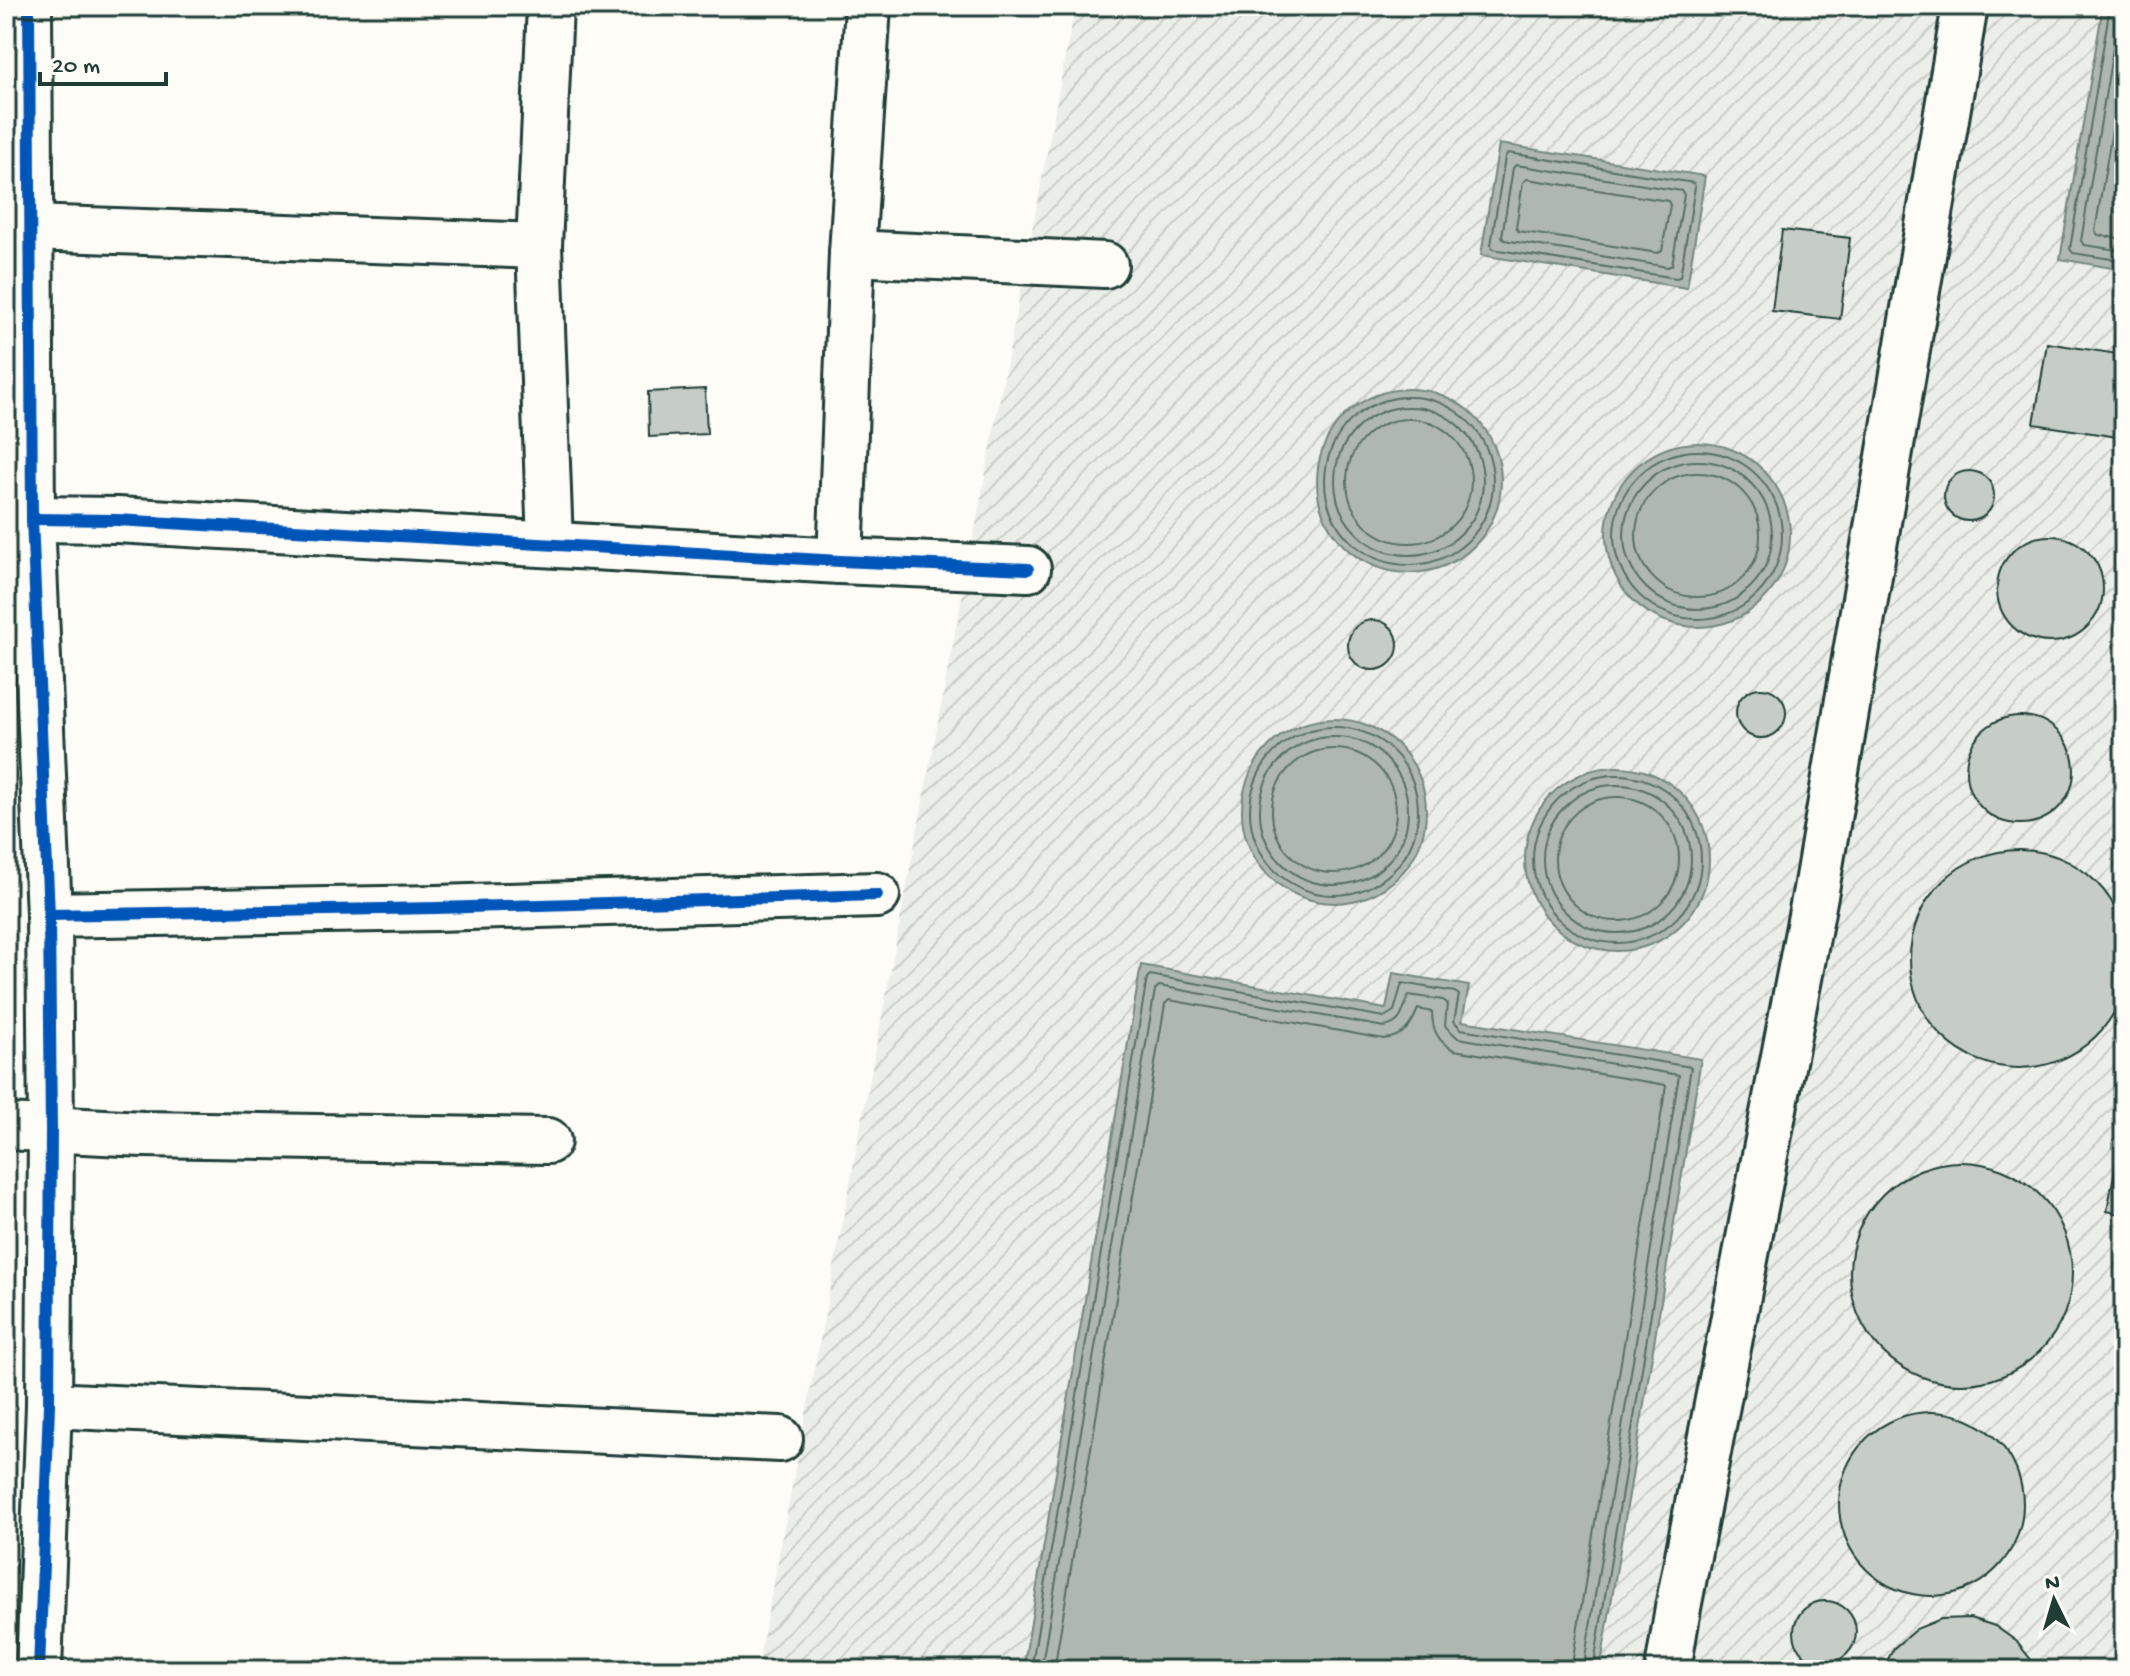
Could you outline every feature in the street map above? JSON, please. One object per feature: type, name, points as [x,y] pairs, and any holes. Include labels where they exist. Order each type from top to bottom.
[{"type":"street","points":[[550,6],[539,246],[550,544]]},
{"type":"street","points":[[840,561],[852,253],[868,6]]},
{"type":"street","points":[[1668,1670],[1816,890],[1965,6]]},
{"type":"street","points":[[22,14],[30,228],[32,519],[49,915],[49,1405],[24,1607],[39,1670]]},
{"type":"street","points":[[30,228],[539,246]]},
{"type":"street","points":[[852,253],[1105,265]]},
{"type":"street","points":[[32,519],[117,520],[1028,569]]},
{"type":"street","points":[[49,915],[877,895]]},
{"type":"street","points":[[6,1127],[430,1141],[548,1141]]},
{"type":"street","points":[[49,1405],[780,1439]]},
{"type":"shaded area","points":[[1075,6],[2124,6],[2124,1670],[757,1670]]},
{"type":"water","points":[[2103,6],[2124,6],[2124,270],[2060,259]]},
{"type":"water","points":[[1499,144],[1705,176],[1687,288],[1481,255]]},
{"type":"water","points":[[1409,389],[1427,390],[1444,396],[1474,416],[1494,446],[1500,463],[1500,499],[1494,516],[1474,546],[1444,566],[1427,572],[1409,573],[1391,572],[1374,566],[1344,546],[1324,516],[1318,499],[1317,481],[1318,463],[1324,446],[1344,416],[1374,396],[1391,390]]},
{"type":"water","points":[[1698,443],[1716,444],[1733,450],[1763,470],[1783,500],[1789,517],[1789,553],[1783,570],[1763,600],[1733,620],[1716,626],[1698,627],[1680,626],[1663,620],[1633,600],[1613,570],[1607,553],[1606,535],[1607,517],[1613,500],[1633,470],[1663,450],[1680,444]]},
{"type":"water","points":[[1334,719],[1352,720],[1369,726],[1399,746],[1419,776],[1425,793],[1425,829],[1419,846],[1399,876],[1369,896],[1352,902],[1334,903],[1316,902],[1299,896],[1269,876],[1249,846],[1243,829],[1242,811],[1243,793],[1249,776],[1269,746],[1299,726],[1316,720]]},
{"type":"water","points":[[1617,767],[1635,768],[1652,774],[1682,794],[1702,824],[1708,841],[1708,877],[1702,894],[1682,924],[1652,944],[1635,950],[1617,951],[1599,950],[1582,944],[1552,924],[1532,894],[1526,877],[1525,859],[1526,841],[1532,824],[1552,794],[1582,774],[1599,768]]},
{"type":"water","points":[[1141,965],[1386,1009],[1393,973],[1469,986],[1462,1021],[1701,1059],[1600,1670],[1023,1670]]},
{"type":"building","points":[[1782,230],[1850,238],[1840,319],[1772,311]]},
{"type":"building","points":[[2047,343],[2124,355],[2124,438],[2034,424]]},
{"type":"building","points":[[705,389],[707,434],[649,437],[648,392]]},
{"type":"building","points":[[1969,471],[1986,479],[1994,496],[1986,513],[1969,521],[1952,513],[1944,496],[1952,479]]},
{"type":"building","points":[[2050,536],[2070,540],[2088,551],[2099,569],[2103,589],[2099,609],[2088,627],[2070,638],[2050,642],[2030,638],[2012,627],[2001,609],[1997,589],[2001,569],[2012,551],[2030,540]]},
{"type":"building","points":[[1373,620],[1390,628],[1398,645],[1390,662],[1373,670],[1356,662],[1348,645],[1356,628]]},
{"type":"building","points":[[1761,688],[1778,696],[1786,713],[1778,730],[1761,738],[1744,730],[1736,713],[1744,696]]},
{"type":"building","points":[[2020,716],[2041,720],[2058,732],[2070,749],[2074,770],[2070,791],[2058,808],[2041,820],[2020,824],[1999,820],[1982,808],[1970,791],[1966,770],[1970,749],[1982,732],[1999,720]]},
{"type":"building","points":[[2019,850],[2061,858],[2080,868],[2096,882],[2110,898],[2120,917],[2128,959],[2120,1001],[2110,1020],[2096,1036],[2080,1050],[2061,1060],[2019,1068],[1977,1060],[1958,1050],[1942,1036],[1928,1020],[1918,1001],[1910,959],[1918,917],[1928,898],[1942,882],[1958,868],[1977,858]]},
{"type":"building","points":[[2124,1123],[2124,1215],[2107,1211]]},
{"type":"building","points":[[1961,1162],[1983,1164],[2003,1171],[2039,1195],[2063,1231],[2070,1251],[2070,1295],[2063,1315],[2039,1351],[2003,1375],[1983,1382],[1961,1384],[1939,1382],[1919,1375],[1883,1351],[1859,1315],[1852,1295],[1850,1273],[1852,1251],[1859,1231],[1883,1195],[1919,1171],[1939,1164]]},
{"type":"building","points":[[1931,1412],[1949,1413],[1966,1419],[1996,1439],[2016,1469],[2022,1486],[2022,1522],[2016,1539],[1996,1569],[1966,1589],[1949,1595],[1931,1596],[1913,1595],[1896,1589],[1866,1569],[1846,1539],[1840,1522],[1839,1504],[1840,1486],[1846,1469],[1866,1439],[1896,1419],[1913,1413]]},
{"type":"building","points":[[1819,1601],[1831,1601],[1847,1610],[1854,1620],[1854,1644],[1847,1654],[1831,1663],[1819,1663],[1799,1649],[1794,1638],[1794,1626],[1808,1606]]},
{"type":"building","points":[[1970,1618],[1995,1626],[2016,1641],[2032,1661],[2034,1670],[1882,1670],[1894,1648],[1916,1629],[1941,1619]]},
{"type":"cycle path","points":[[29,6],[32,519],[49,915],[51,1130],[49,1405],[39,1670]]},
{"type":"cycle path","points":[[32,519],[117,520],[1028,569]]},
{"type":"cycle path","points":[[49,915],[877,895]]}]
